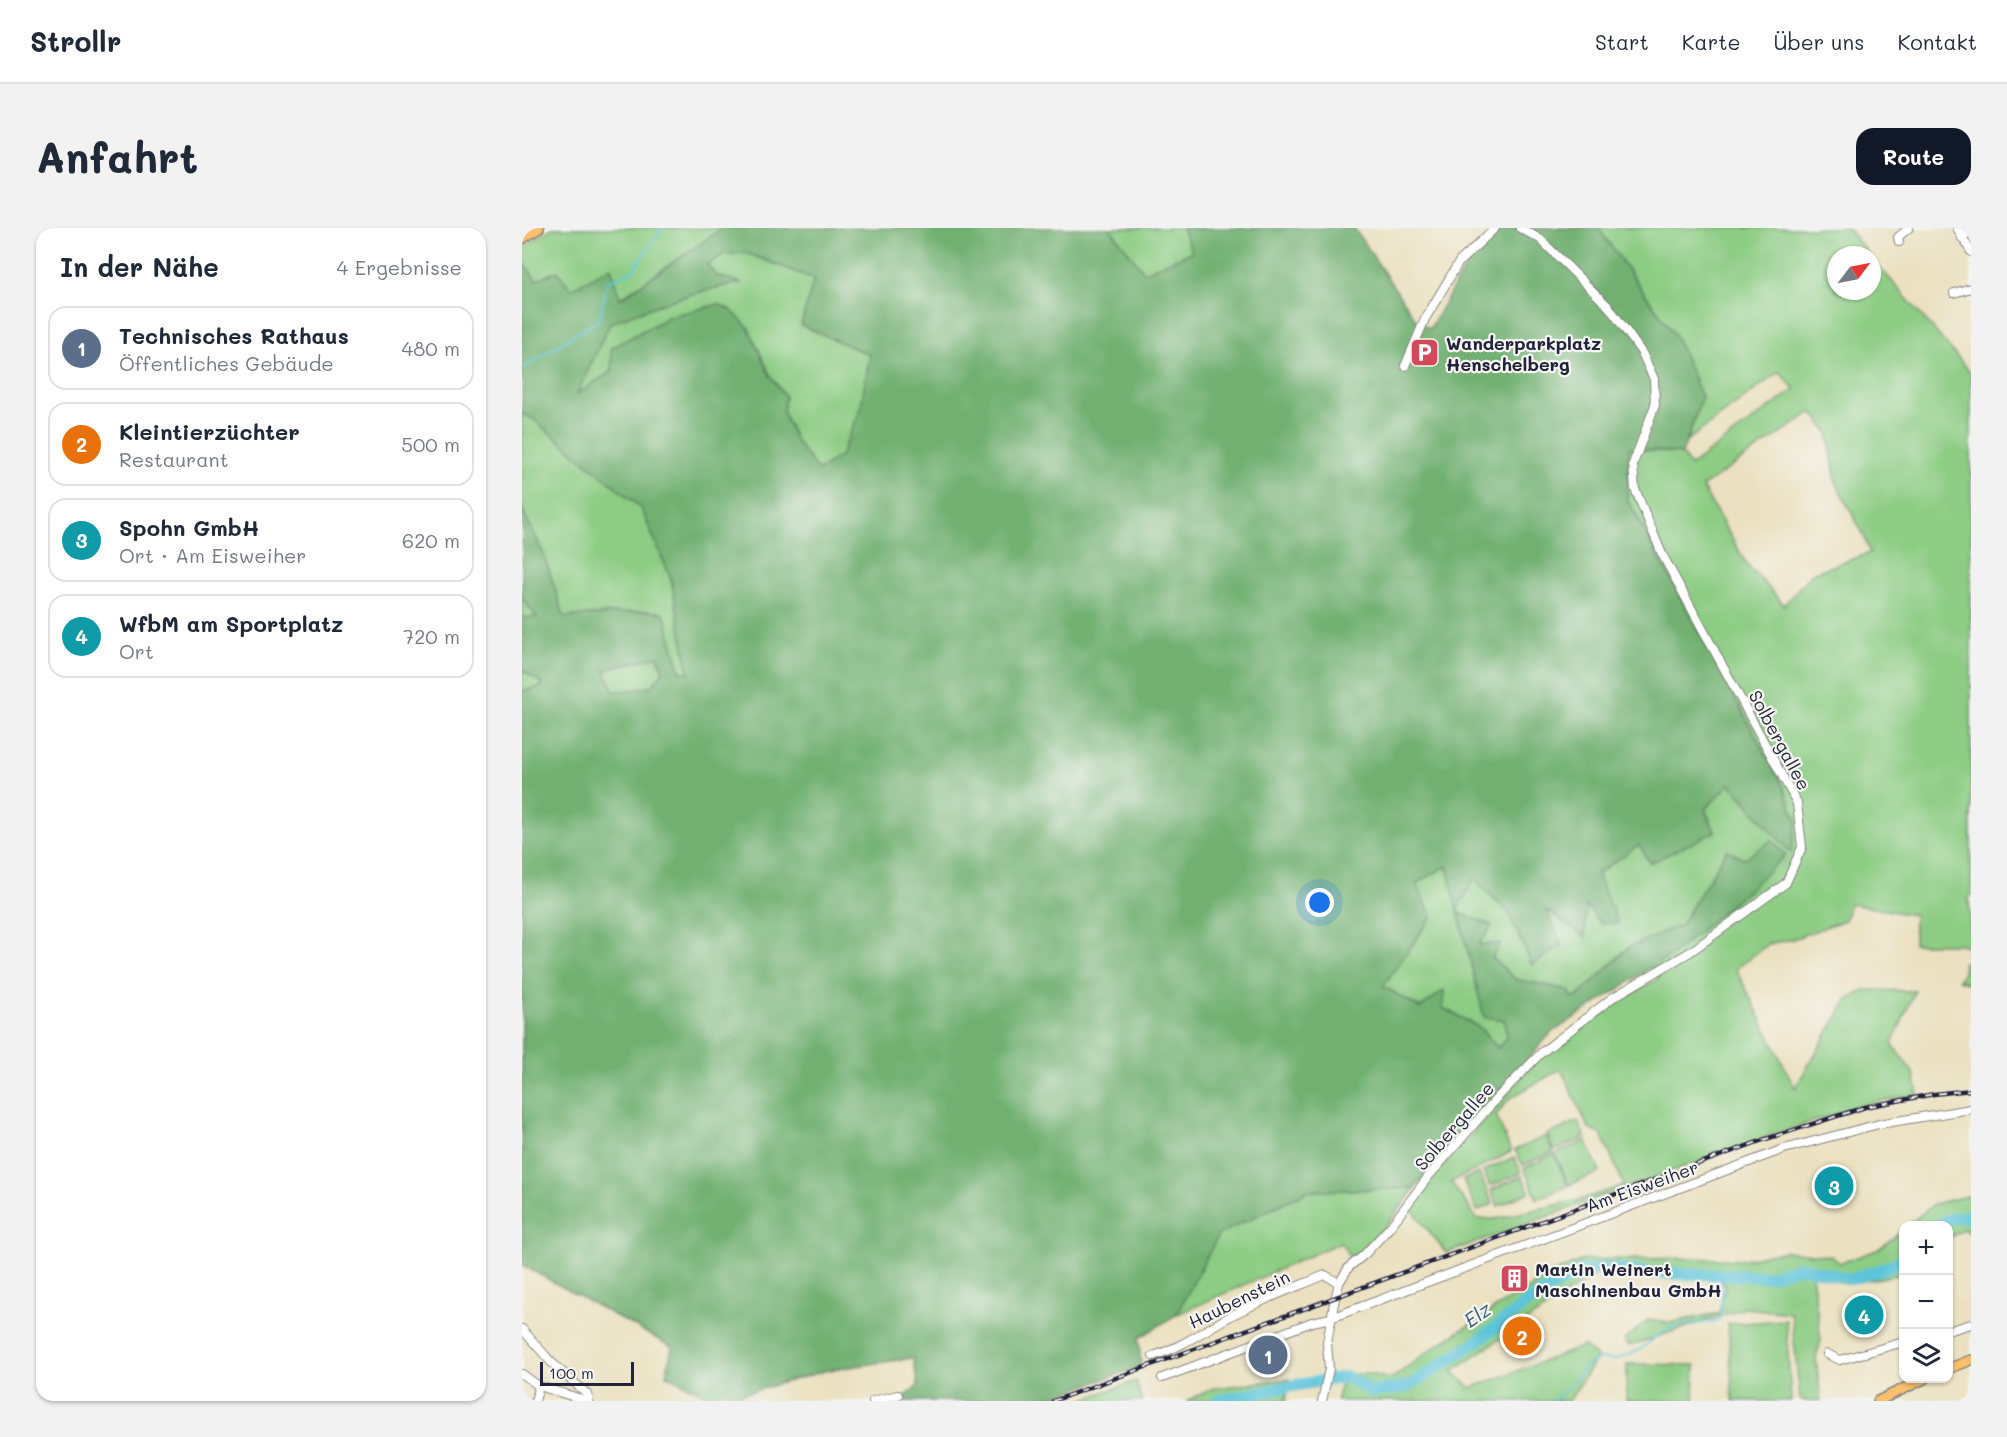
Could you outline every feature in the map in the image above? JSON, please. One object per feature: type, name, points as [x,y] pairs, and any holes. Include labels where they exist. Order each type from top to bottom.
[{"type":"main road","points":[[522,239],[539,228]]},
{"type":"main road","points":[[1953,1367],[1971,1360]]},
{"type":"main road","points":[[1878,1401],[1916,1383]]},
{"type":"street","points":[[1405,366],[1425,319],[1459,262],[1495,228]]},
{"type":"street","name":"Solbergallee","points":[[1323,1399],[1329,1369],[1327,1343],[1331,1318],[1339,1283],[1349,1267],[1364,1255],[1390,1227],[1428,1177],[1495,1100],[1541,1053],[1612,998],[1690,952],[1786,883],[1802,847],[1797,803],[1662,554],[1635,489],[1633,464],[1655,405],[1654,379],[1642,353],[1609,307],[1540,239],[1520,228]]},
{"type":"street","points":[[1899,242],[1898,237],[1909,228]]},
{"type":"street","points":[[1957,228],[1971,252]]},
{"type":"street","points":[[1962,238],[1971,230]]},
{"type":"street","points":[[1954,293],[1971,288]]},
{"type":"street","name":"Am Eisweiher","points":[[1162,1378],[1312,1322],[1331,1318],[1784,1149],[1879,1124],[1971,1109]]},
{"type":"street","name":"Haubenstein","points":[[1153,1356],[1171,1350],[1228,1318],[1324,1275],[1339,1283]]},
{"type":"street","points":[[1953,1329],[1971,1324]]},
{"type":"street","points":[[522,1329],[551,1362],[586,1394],[589,1401]]},
{"type":"street","points":[[1827,1354],[1840,1360],[1899,1343]]},
{"type":"street","points":[[522,1374],[539,1386],[589,1401]]},
{"type":"street","points":[[535,1401],[539,1386]]},
{"type":"street","points":[[873,1401],[897,1395]]},
{"type":"green space","points":[[552,228],[723,228],[619,299],[536,280],[522,260],[522,248]]},
{"type":"green space","points":[[723,228],[1110,228],[1144,272],[1192,252],[1182,228],[1354,228],[1418,323],[1430,328],[1465,267],[1502,228],[1598,228],[1676,337],[1702,397],[1682,454],[1629,448],[1627,499],[1783,786],[1797,821],[1791,853],[1730,784],[1705,809],[1715,832],[1650,863],[1639,845],[1597,874],[1618,924],[1600,923],[1586,905],[1585,937],[1546,910],[1562,945],[1532,965],[1508,912],[1474,879],[1457,910],[1447,866],[1416,883],[1432,917],[1383,986],[1420,1008],[1444,990],[1443,1008],[1479,1027],[1498,1048],[1507,1036],[1504,1020],[1484,1017],[1458,912],[1492,926],[1479,945],[1501,943],[1492,958],[1515,979],[1568,990],[1572,997],[1577,997],[1628,948],[1681,925],[1727,850],[1744,859],[1772,840],[1786,855],[1674,953],[1551,1033],[1415,1188],[1308,1191],[1219,1234],[1176,1315],[1139,1338],[1141,1367],[1040,1401],[893,1401],[903,1398],[918,1386],[913,1358],[828,1370],[718,1401],[666,1375],[672,1347],[522,1265],[522,691],[541,687],[542,683],[522,670],[522,618],[537,617],[522,598],[522,509],[543,552],[564,617],[647,611],[664,613],[680,671],[689,673],[671,579],[641,508],[533,419],[522,414],[522,260],[536,280],[557,271],[571,289],[611,267],[620,299]],"holes":[[[746,253],[814,279],[801,325],[870,355],[860,411],[841,455],[818,471],[796,441],[783,412],[785,396],[770,375],[748,327],[731,310],[719,304],[670,316],[611,348],[612,371],[577,394],[610,323],[692,294],[742,283],[717,276],[707,265],[724,254]],[[658,656],[663,672],[651,687],[614,692],[605,670]]]},
{"type":"green space","points":[[1110,228],[1182,228],[1192,252],[1143,273]]},
{"type":"green space","points":[[1598,228],[1847,228],[1862,246],[1827,246],[1827,300],[1881,300],[1881,268],[1971,373],[1971,896],[1969,897],[1971,947],[1961,944],[1914,944],[1914,915],[1850,904],[1845,920],[1793,939],[1768,944],[1736,969],[1795,1088],[1848,999],[1865,990],[1915,991],[1892,1044],[1914,1074],[1918,1094],[1867,1104],[1767,1137],[1446,1253],[1410,1207],[1431,1180],[1543,1053],[1659,978],[1650,968],[1674,953],[1747,891],[1744,859],[1727,850],[1681,925],[1628,948],[1577,997],[1572,997],[1568,990],[1515,979],[1492,957],[1500,944],[1478,945],[1491,925],[1458,913],[1503,1020],[1507,1036],[1498,1048],[1479,1027],[1443,1008],[1420,1008],[1383,986],[1432,917],[1415,883],[1447,866],[1457,909],[1474,879],[1508,912],[1532,965],[1546,909],[1585,936],[1585,904],[1617,924],[1596,874],[1640,844],[1715,832],[1705,809],[1731,783],[1791,852],[1797,821],[1783,786],[1627,498],[1628,448],[1682,454],[1690,466],[1795,389],[1779,372],[1687,441],[1702,397],[1676,337]],"holes":[[[1812,412],[1828,432],[1836,483],[1863,534],[1870,553],[1812,573],[1784,605],[1746,563],[1702,487]],[[1561,1069],[1589,1129],[1601,1134],[1624,1185],[1583,1199],[1494,1219],[1477,1219],[1451,1182],[1511,1152],[1496,1115],[1510,1098]]]},
{"type":"green space","points":[[746,253],[814,279],[801,325],[870,355],[860,411],[841,456],[818,471],[796,441],[783,412],[785,396],[770,375],[748,327],[612,371],[576,395],[610,323],[706,290],[740,283],[717,276],[707,265],[724,254]]},
{"type":"green space","points":[[522,414],[533,419],[641,508],[671,579],[689,674],[680,671],[664,613],[647,611],[564,617],[543,552],[522,509]]},
{"type":"green space","points":[[522,598],[537,617],[522,618]]},
{"type":"green space","points":[[658,656],[663,672],[651,687],[614,692],[605,670]]},
{"type":"green space","points":[[522,669],[547,685],[522,691]]},
{"type":"green space","points":[[1964,962],[1971,964],[1971,984],[1958,980],[1963,972]]},
{"type":"green space","points":[[1578,1121],[1585,1137],[1554,1151],[1547,1135]]},
{"type":"green space","points":[[1546,1136],[1553,1152],[1523,1165],[1515,1150]]},
{"type":"green space","points":[[1586,1140],[1600,1172],[1569,1185],[1555,1154]]},
{"type":"green space","points":[[1554,1154],[1568,1186],[1537,1199],[1524,1168]]},
{"type":"green space","points":[[1514,1157],[1521,1173],[1490,1186],[1483,1171]]},
{"type":"green space","points":[[1479,1173],[1493,1204],[1477,1211],[1463,1180]]},
{"type":"green space","points":[[1522,1176],[1529,1192],[1498,1206],[1491,1190]]},
{"type":"green space","points":[[1415,1188],[1387,1225],[1351,1260],[1341,1242],[1176,1315],[1219,1234],[1308,1191]]},
{"type":"green space","points":[[1971,1195],[1971,1234],[1964,1229],[1953,1236],[1953,1221],[1913,1221],[1934,1204]]},
{"type":"green space","points":[[1899,1233],[1899,1275],[1846,1284],[1812,1274],[1821,1340],[1816,1358],[1821,1401],[1804,1401],[1800,1398],[1791,1313],[1745,1308],[1629,1346],[1624,1340],[1648,1320],[1669,1323],[1719,1313],[1725,1285],[1719,1277],[1603,1270],[1452,1371],[1471,1388],[1584,1346],[1597,1357],[1569,1401],[1336,1401],[1346,1378],[1365,1374],[1391,1379],[1433,1348],[1508,1300],[1524,1293],[1542,1278],[1583,1260],[1690,1258],[1740,1260],[1786,1251],[1831,1256],[1840,1263],[1877,1250]]},
{"type":"green space","points":[[1786,1320],[1791,1401],[1733,1401],[1728,1324]]},
{"type":"green space","points":[[1627,1364],[1695,1365],[1694,1401],[1626,1401]]},
{"type":"green space","points":[[1290,1379],[1286,1401],[1186,1401],[1215,1388]]},
{"type":"green space","points":[[1136,1381],[1142,1401],[1078,1401]]},
{"type":"waterway","points":[[522,369],[600,319],[607,282],[632,271],[663,228]]},
{"type":"waterway","name":"Elz","points":[[1946,1221],[1971,1216]]},
{"type":"waterway","name":"Elz","points":[[1217,1401],[1347,1377],[1372,1392],[1407,1387],[1475,1343],[1536,1296],[1579,1272],[1605,1268],[1651,1273],[1769,1276],[1801,1267],[1851,1279],[1899,1261]]},
{"type":"waterway","points":[[1553,1401],[1592,1362],[1600,1359],[1615,1360],[1639,1350],[1665,1330],[1676,1326],[1718,1321],[1722,1315],[1721,1274]]},
{"type":"railway","points":[[1053,1401],[1763,1140],[1865,1107],[1934,1094],[1971,1090]]},
{"type":"place","name":"Wanderparkplatz Henschelberg","points":[[1425,353]]},
{"type":"place","name":"Spohn GmbH","points":[[1834,1186]]},
{"type":"place","name":"Martin Weinert Maschinenbau GmbH","points":[[1514,1279]]},
{"type":"place","name":"WfbM am Sportplatz","points":[[1864,1315]]},
{"type":"place","name":"Kleintierzüchter","points":[[1522,1336]]},
{"type":"place","name":"Technisches Rathaus","points":[[1268,1355]]}]
